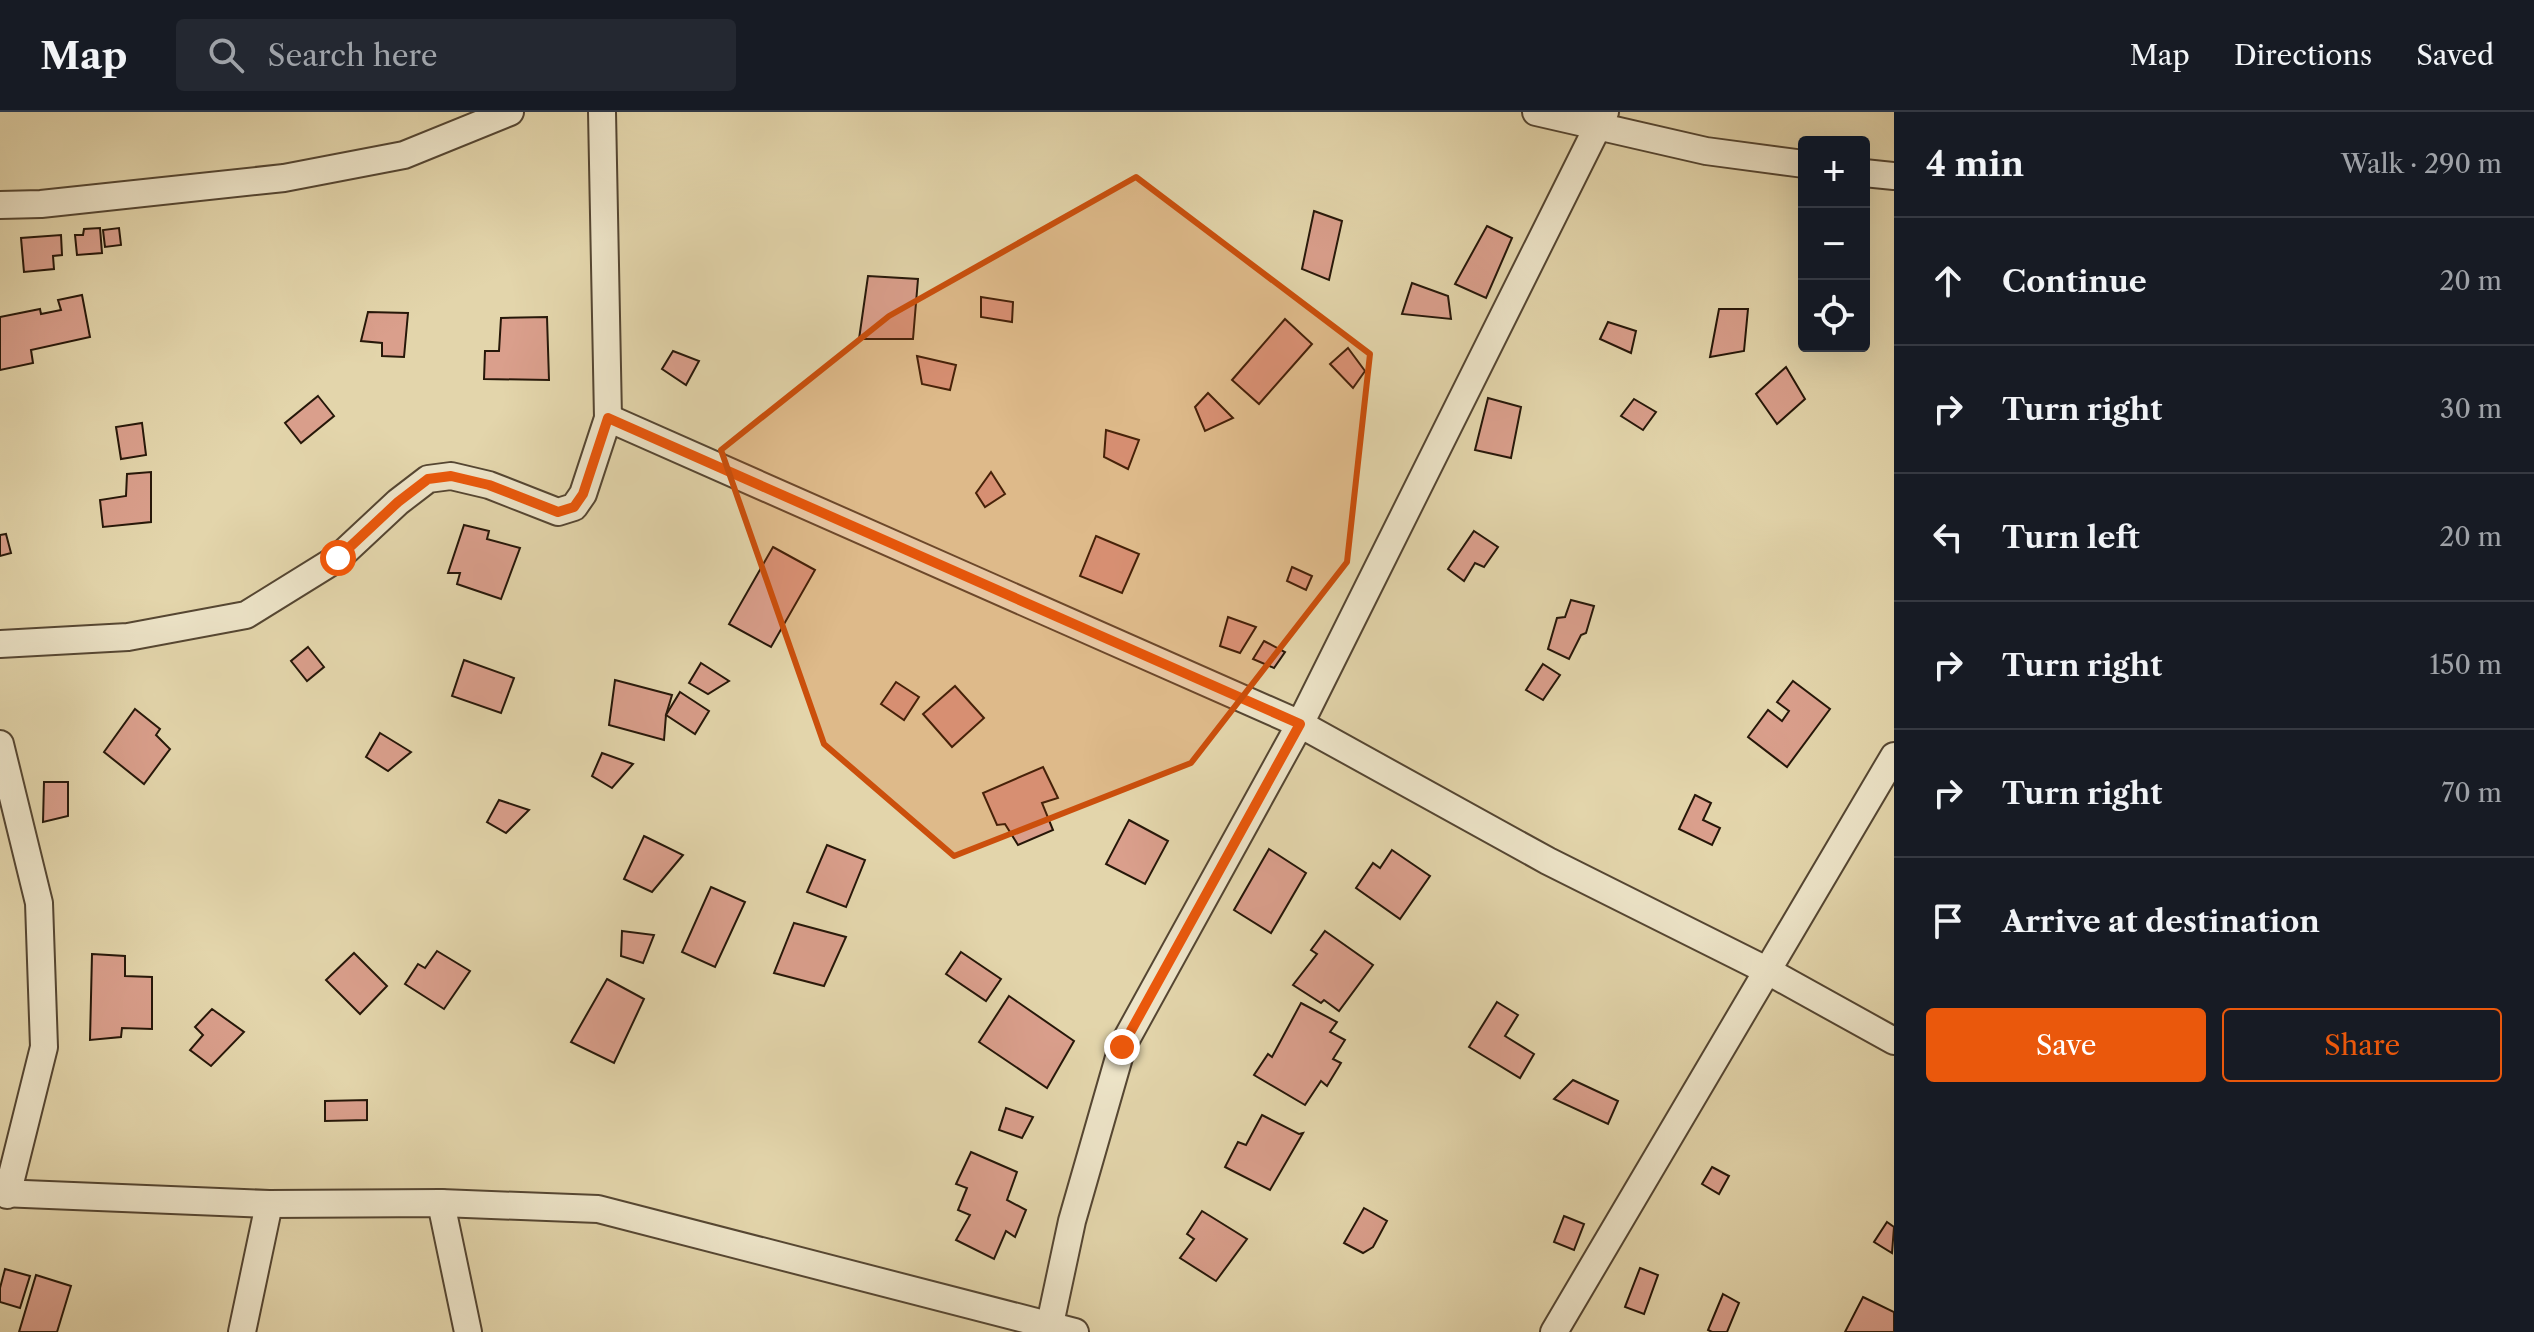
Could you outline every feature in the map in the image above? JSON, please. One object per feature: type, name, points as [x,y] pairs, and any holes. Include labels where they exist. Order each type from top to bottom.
[{"type":"street","points":[[0,205],[41,204],[284,178],[404,155],[510,112]]},
{"type":"street","points":[[0,644],[128,637],[246,615],[338,558],[398,502],[428,479],[451,476],[489,485],[558,512],[574,507],[583,494],[608,418],[602,112]]},
{"type":"street","points":[[1536,112],[1602,120],[1706,151],[1798,163]]},
{"type":"street","points":[[0,744],[39,903],[44,1047],[4,1194],[269,1204],[441,1203],[598,1209],[1063,1328],[1072,1221],[1122,1047],[1300,724],[1602,120]]},
{"type":"street","points":[[1870,174],[1894,176]]},
{"type":"street","points":[[608,418],[1300,724],[1548,861],[1766,970],[1894,1041]]},
{"type":"street","points":[[1554,1332],[1894,756]]},
{"type":"street","points":[[441,1203],[468,1332]]},
{"type":"street","points":[[242,1332],[269,1204]]},
{"type":"highlighted area","points":[[1136,177],[1370,354],[1347,562],[1191,763],[954,856],[824,744],[721,450],[889,316]]},
{"type":"building","points":[[1314,211],[1342,221],[1329,280],[1302,269]]},
{"type":"building","points":[[1487,226],[1512,238],[1486,298],[1455,284]]},
{"type":"building","points":[[100,228],[102,253],[77,255],[75,235],[83,235],[84,229]]},
{"type":"building","points":[[119,228],[121,245],[105,247],[103,230]]},
{"type":"building","points":[[61,235],[62,255],[53,256],[54,269],[24,272],[21,238]]},
{"type":"building","points":[[868,276],[918,279],[913,339],[859,339]]},
{"type":"building","points":[[1412,283],[1448,296],[1451,319],[1402,314]]},
{"type":"building","points":[[82,295],[90,337],[31,350],[33,363],[0,370],[0,317],[40,309],[41,314],[61,310],[58,300]]},
{"type":"building","points":[[981,297],[1013,302],[1012,322],[981,317]]},
{"type":"building","points":[[1719,309],[1748,309],[1744,351],[1710,357]]},
{"type":"building","points":[[368,312],[408,313],[404,357],[382,356],[382,343],[361,341]]},
{"type":"building","points":[[547,317],[549,380],[484,379],[485,351],[499,351],[501,318]]},
{"type":"building","points":[[1285,319],[1312,344],[1259,404],[1232,380]]},
{"type":"building","points":[[1608,322],[1636,331],[1631,353],[1600,339]]},
{"type":"building","points":[[1348,348],[1365,371],[1353,388],[1330,364]]},
{"type":"building","points":[[673,351],[699,361],[686,385],[662,369]]},
{"type":"building","points":[[917,356],[956,365],[950,390],[922,384]]},
{"type":"building","points":[[1786,367],[1805,399],[1777,424],[1756,394]]},
{"type":"building","points":[[1208,393],[1233,418],[1205,431],[1195,407]]},
{"type":"building","points":[[318,396],[334,416],[301,443],[285,423]]},
{"type":"building","points":[[1488,398],[1521,407],[1511,458],[1475,450]]},
{"type":"building","points":[[1634,399],[1656,412],[1643,430],[1621,416]]},
{"type":"building","points":[[142,423],[146,455],[121,459],[116,427]]},
{"type":"building","points":[[1106,430],[1139,440],[1128,469],[1104,457]]},
{"type":"building","points":[[151,472],[151,522],[103,527],[100,500],[126,496],[127,474]]},
{"type":"building","points":[[991,472],[1005,494],[985,507],[976,493]]},
{"type":"building","points":[[464,525],[489,531],[487,539],[520,548],[501,599],[457,584],[460,573],[448,573]]},
{"type":"building","points":[[1474,531],[1498,547],[1484,567],[1475,563],[1464,581],[1448,569]]},
{"type":"building","points":[[6,534],[11,553],[0,556],[0,535]]},
{"type":"building","points":[[1096,536],[1139,554],[1122,593],[1080,576]]},
{"type":"building","points":[[773,547],[815,570],[771,647],[729,624]]},
{"type":"building","points":[[1292,567],[1312,576],[1306,590],[1287,581]]},
{"type":"building","points":[[1571,600],[1594,606],[1586,633],[1581,635],[1569,659],[1548,649],[1557,618],[1565,617]]},
{"type":"building","points":[[1228,617],[1256,627],[1240,653],[1220,646]]},
{"type":"building","points":[[1264,641],[1285,652],[1274,668],[1253,659]]},
{"type":"building","points":[[308,647],[324,667],[307,681],[291,661]]},
{"type":"building","points":[[464,660],[514,678],[501,713],[452,696]]},
{"type":"building","points":[[701,663],[729,681],[708,694],[689,683]]},
{"type":"building","points":[[1543,664],[1560,675],[1543,700],[1526,690]]},
{"type":"building","points":[[615,680],[672,695],[666,715],[664,740],[609,725]]},
{"type":"building","points":[[1793,681],[1830,709],[1787,767],[1748,737],[1768,710],[1782,721],[1789,711],[1777,702]]},
{"type":"building","points":[[896,682],[919,697],[904,720],[881,704]]},
{"type":"building","points":[[955,686],[984,718],[952,747],[923,714]]},
{"type":"building","points":[[680,692],[709,711],[695,734],[666,715]]},
{"type":"building","points":[[135,709],[160,729],[156,735],[170,749],[144,784],[104,752]]},
{"type":"building","points":[[380,733],[411,752],[388,771],[366,757]]},
{"type":"building","points":[[602,753],[633,764],[612,788],[592,776]]},
{"type":"building","points":[[1043,767],[1058,798],[1042,803],[1053,830],[1018,845],[1005,824],[997,825],[983,793]]},
{"type":"building","points":[[44,782],[68,782],[68,816],[43,822]]},
{"type":"building","points":[[1695,795],[1711,803],[1703,820],[1720,828],[1712,845],[1679,829]]},
{"type":"building","points":[[499,800],[529,810],[506,833],[487,822]]},
{"type":"building","points":[[1129,820],[1168,841],[1145,884],[1106,864]]},
{"type":"building","points":[[644,836],[683,855],[652,892],[624,879]]},
{"type":"building","points":[[827,845],[865,860],[846,907],[807,892]]},
{"type":"building","points":[[1269,849],[1306,873],[1271,933],[1234,910]]},
{"type":"building","points":[[1392,850],[1430,876],[1400,919],[1356,888],[1373,863],[1380,868]]},
{"type":"building","points":[[711,887],[745,902],[715,967],[682,952]]},
{"type":"building","points":[[794,923],[846,937],[824,986],[774,973]]},
{"type":"building","points":[[622,931],[654,935],[643,963],[621,956]]},
{"type":"building","points":[[1325,931],[1373,965],[1339,1011],[1293,985],[1317,954],[1311,950]]},
{"type":"building","points":[[437,951],[470,971],[444,1009],[405,984],[418,964],[425,968]]},
{"type":"building","points":[[961,952],[1001,979],[986,1001],[946,974]]},
{"type":"building","points":[[354,953],[387,986],[360,1014],[326,980]]},
{"type":"building","points":[[92,954],[125,956],[125,976],[152,977],[152,1029],[122,1028],[121,1037],[90,1040]]},
{"type":"building","points":[[607,979],[644,999],[614,1063],[571,1042]]},
{"type":"building","points":[[1009,996],[1074,1041],[1047,1088],[979,1042]]},
{"type":"building","points":[[1497,1002],[1518,1015],[1505,1036],[1534,1054],[1520,1078],[1469,1047]]},
{"type":"building","points":[[1301,1003],[1337,1022],[1330,1032],[1345,1040],[1333,1059],[1341,1063],[1327,1086],[1321,1081],[1305,1105],[1254,1075],[1268,1054],[1272,1057]]},
{"type":"building","points":[[212,1009],[244,1032],[211,1066],[190,1050],[203,1035],[195,1027]]},
{"type":"building","points":[[1573,1080],[1618,1101],[1608,1124],[1554,1099]]},
{"type":"building","points":[[367,1100],[367,1120],[325,1121],[325,1101]]},
{"type":"building","points":[[1006,1108],[1033,1117],[1022,1138],[999,1130]]},
{"type":"building","points":[[1262,1115],[1299,1134],[1303,1133],[1270,1190],[1225,1167],[1238,1142],[1246,1145]]},
{"type":"building","points":[[971,1152],[1017,1172],[1007,1200],[1026,1210],[1015,1237],[1006,1231],[994,1259],[956,1240],[970,1215],[958,1210],[967,1188],[956,1184]]},
{"type":"building","points":[[1712,1167],[1729,1176],[1719,1194],[1702,1184]]},
{"type":"building","points":[[1364,1208],[1387,1221],[1373,1247],[1363,1253],[1344,1243]]},
{"type":"building","points":[[1202,1211],[1247,1239],[1216,1281],[1180,1258],[1194,1239],[1187,1234]]},
{"type":"building","points":[[1564,1216],[1584,1224],[1574,1250],[1554,1242]]},
{"type":"building","points":[[1887,1222],[1894,1227],[1892,1253],[1874,1242]]},
{"type":"building","points":[[1640,1268],[1658,1275],[1644,1314],[1625,1307]]},
{"type":"building","points":[[5,1269],[30,1276],[20,1308],[0,1302]]},
{"type":"building","points":[[36,1275],[71,1286],[57,1332],[19,1332]]},
{"type":"building","points":[[1723,1294],[1739,1303],[1727,1332],[1712,1332],[1708,1330]]},
{"type":"building","points":[[1863,1297],[1894,1312],[1894,1332],[1845,1332]]},
{"type":"route","points":[[338,558],[398,502],[428,479],[451,476],[489,485],[558,512],[574,507],[583,494],[608,418],[1300,724],[1122,1047]]}]
